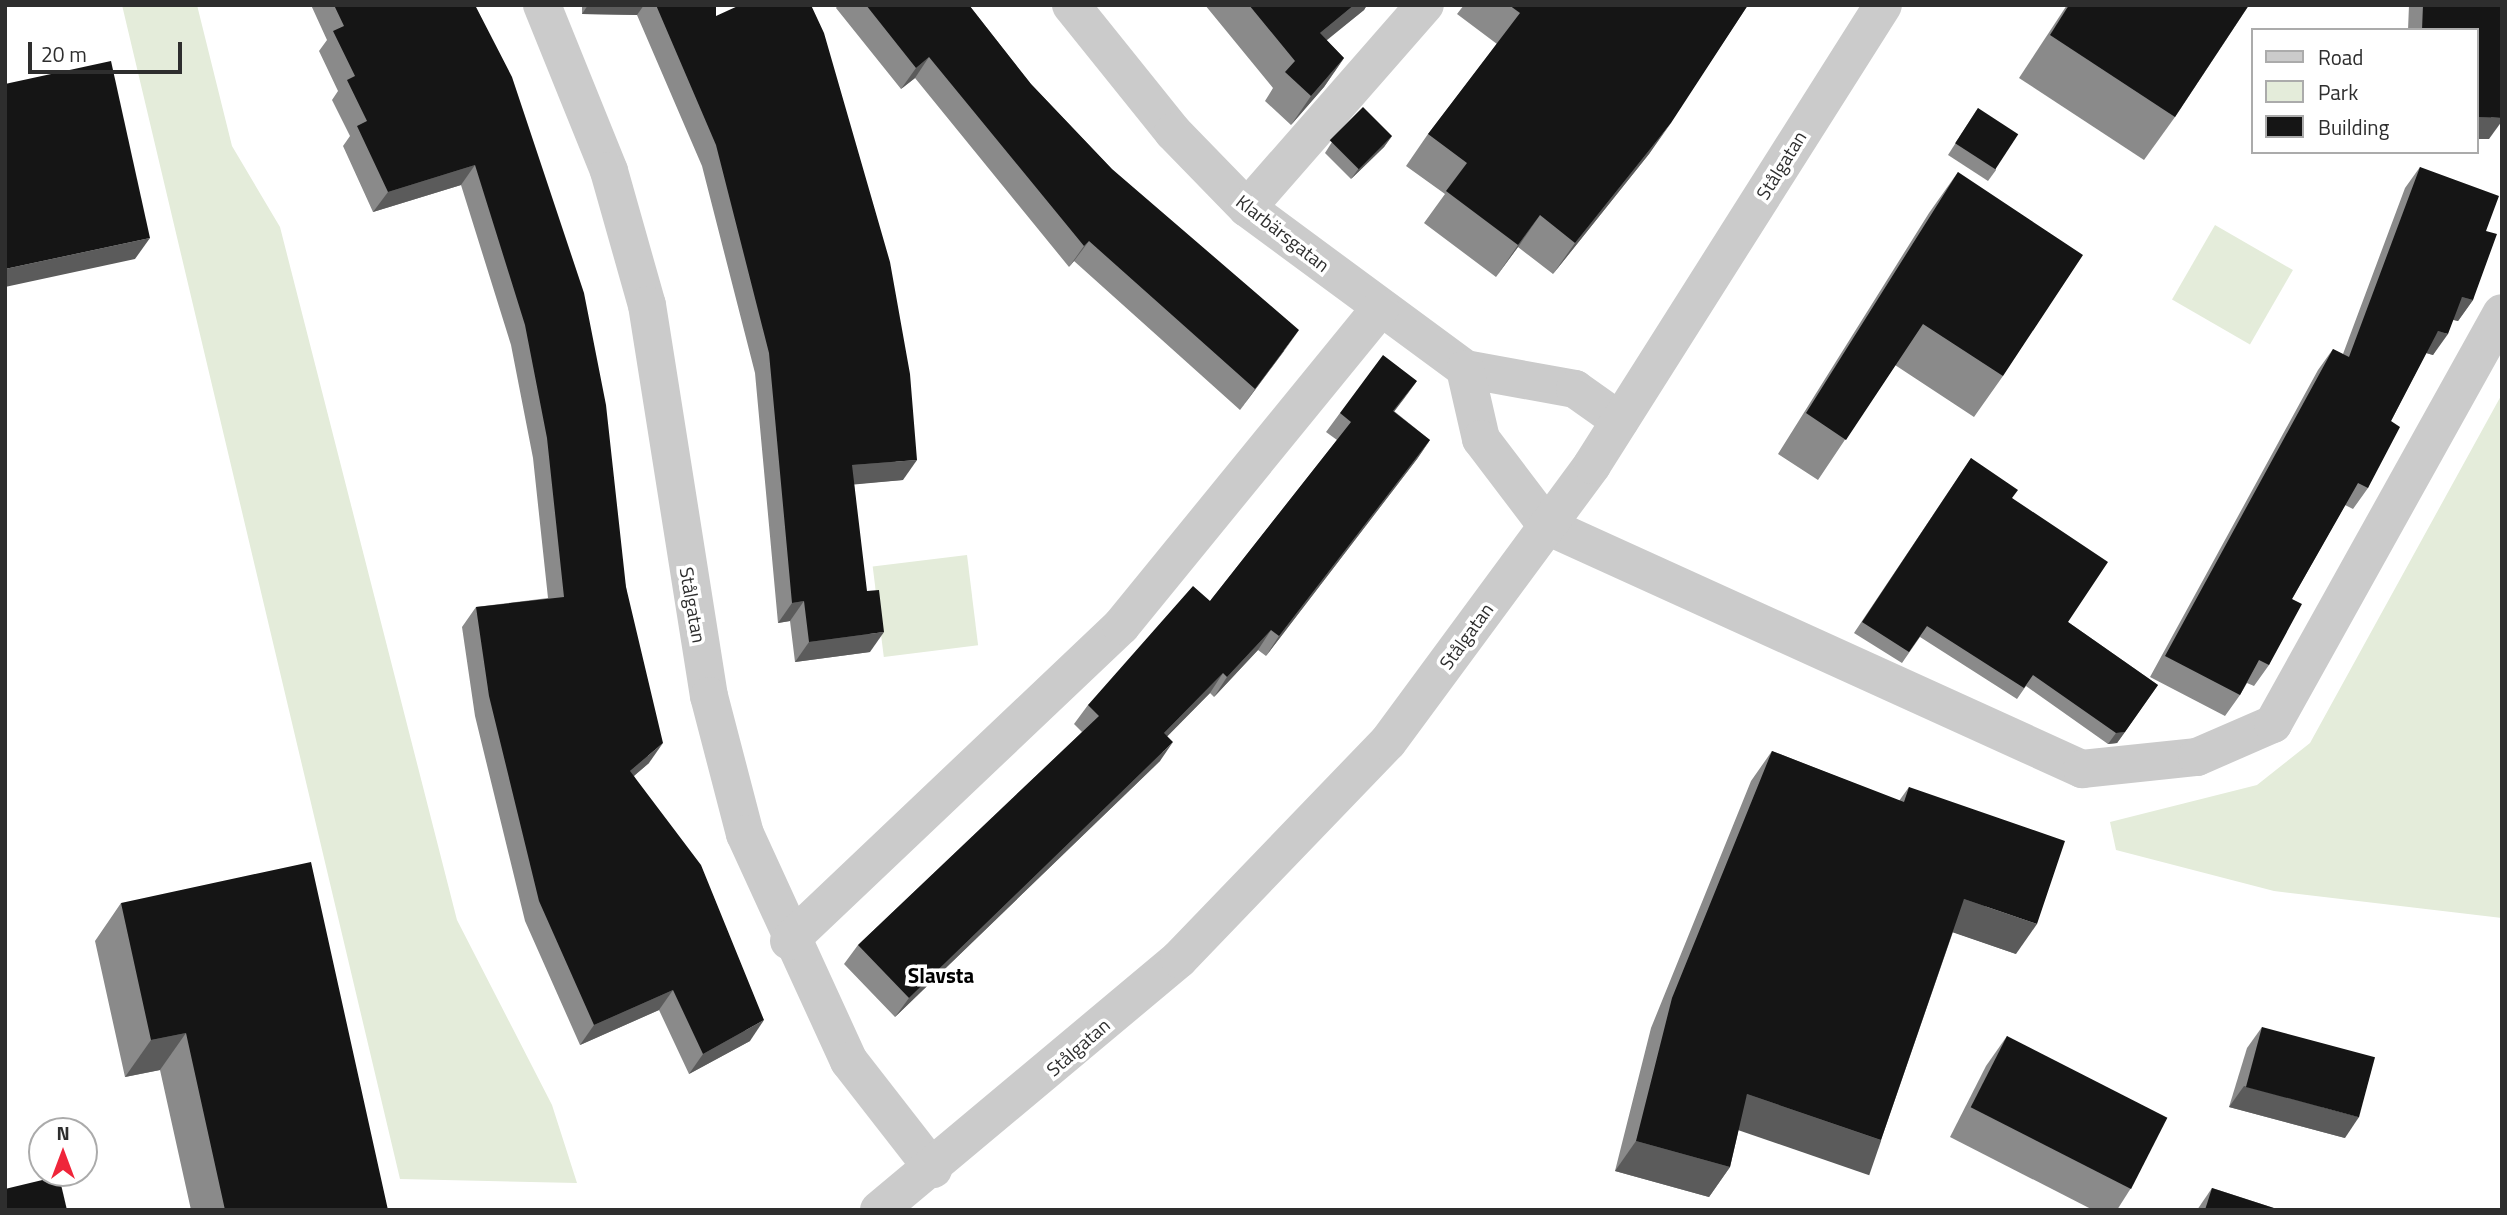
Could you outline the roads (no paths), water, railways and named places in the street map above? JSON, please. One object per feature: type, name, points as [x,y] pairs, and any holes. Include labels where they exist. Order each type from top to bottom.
[{"type":"street","name":"Stålgatan","points":[[542,5],[609,171],[646,305],[709,696],[745,834],[789,941],[849,1061],[933,1169]]},
{"type":"street","name":"Klarbärsgatan","points":[[1071,5],[1173,132],[1247,208],[1465,369],[1575,389],[1620,421]]},
{"type":"street","points":[[1247,208],[1425,5]]},
{"type":"street","name":"Stålgatan","points":[[879,1210],[933,1169],[1179,959],[1321,817],[1388,742],[1547,526],[1620,421],[1883,5]]},
{"type":"street","points":[[789,941],[1121,626],[1380,308]]},
{"type":"street","points":[[1465,369],[1481,439],[1547,526],[2082,769],[2197,757],[2273,724],[2502,313]]},
{"type":"district","name":"Slavsta","points":[[941,975]]}]
